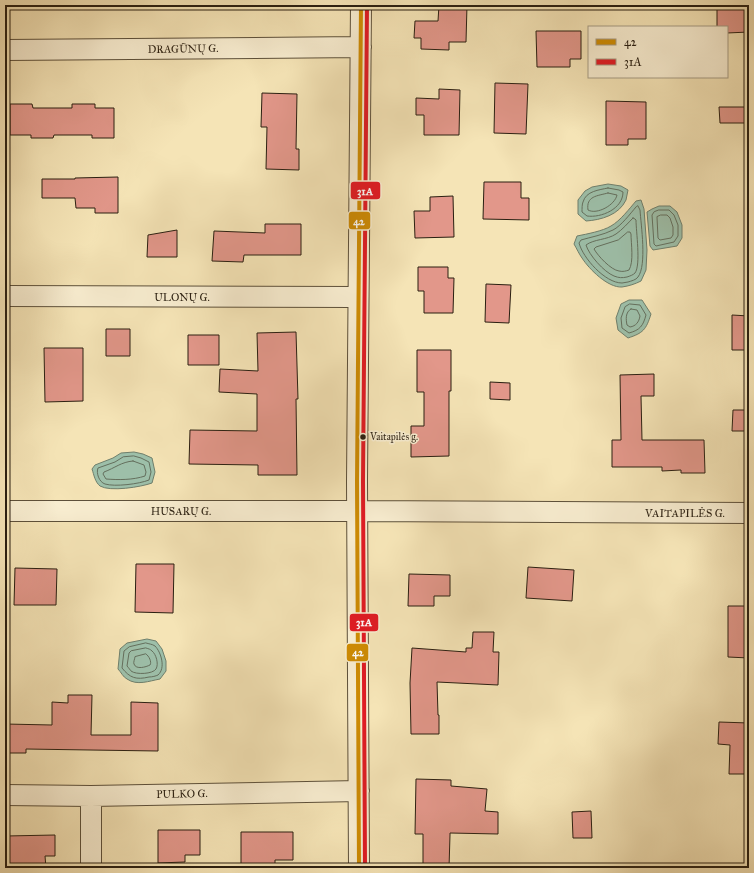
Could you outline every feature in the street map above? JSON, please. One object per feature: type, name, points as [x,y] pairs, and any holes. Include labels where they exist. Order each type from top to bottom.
[{"type":"street","points":[[359,868],[358,297],[362,47],[361,5]]},
{"type":"street","name":"DRAGŪNŲ G.","points":[[5,50],[362,47]]},
{"type":"street","name":"ULONŲ G.","points":[[5,296],[358,297]]},
{"type":"street","name":"HUSARŲ G.","points":[[5,512],[358,511]]},
{"type":"street","name":"VAITAPILĖS G.","points":[[358,511],[749,513]]},
{"type":"street","name":"PULKO G.","points":[[5,795],[91,796],[360,791]]},
{"type":"street","points":[[91,796],[91,868]]},
{"type":"water","points":[[608,184],[621,186],[628,190],[626,200],[619,209],[609,216],[586,221],[578,214],[578,200],[585,191],[592,187]]},
{"type":"water","points":[[641,200],[644,209],[647,250],[646,270],[641,281],[627,286],[617,286],[599,277],[582,258],[574,244],[577,236],[608,228],[625,214],[636,201]]},
{"type":"water","points":[[659,206],[670,206],[677,212],[682,225],[682,238],[677,246],[653,250],[650,246],[647,212]]},
{"type":"water","points":[[629,300],[642,300],[651,314],[643,330],[628,338],[618,330],[616,318],[621,304]]},
{"type":"water","points":[[134,452],[152,458],[155,472],[152,483],[118,489],[105,488],[98,484],[92,469],[95,465],[121,453]]},
{"type":"water","points":[[147,639],[156,641],[162,649],[166,661],[166,671],[160,679],[143,682],[131,681],[124,677],[118,669],[120,649],[127,643]]},
{"type":"building","points":[[439,5],[467,5],[466,42],[449,42],[449,50],[421,49],[421,38],[414,38],[415,21],[438,21]]},
{"type":"building","points":[[717,6],[749,6],[749,32],[728,33],[728,26],[717,26]]},
{"type":"building","points":[[536,31],[581,31],[581,59],[570,59],[570,67],[537,67]]},
{"type":"building","points":[[495,83],[528,84],[526,134],[494,133]]},
{"type":"building","points":[[439,89],[460,90],[459,135],[424,135],[424,115],[416,115],[416,98],[439,99]]},
{"type":"building","points":[[262,93],[297,94],[296,149],[299,149],[299,170],[266,169],[267,127],[261,127]]},
{"type":"building","points":[[606,101],[646,102],[646,139],[628,139],[628,145],[606,145]]},
{"type":"building","points":[[10,104],[32,104],[33,108],[72,108],[72,104],[95,104],[95,108],[114,108],[114,138],[92,138],[92,135],[54,135],[53,138],[31,138],[31,135],[10,135]]},
{"type":"building","points":[[719,107],[749,107],[749,123],[720,123]]},
{"type":"building","points":[[118,177],[118,213],[95,213],[95,208],[76,208],[75,198],[42,198],[42,179]]},
{"type":"building","points":[[484,182],[521,182],[521,198],[529,198],[529,220],[483,219]]},
{"type":"building","points":[[453,196],[454,237],[415,238],[414,211],[430,211],[430,197]]},
{"type":"building","points":[[265,224],[301,224],[301,255],[244,255],[243,262],[212,261],[214,231],[265,233]]},
{"type":"building","points":[[177,230],[177,257],[147,257],[148,235]]},
{"type":"building","points":[[418,267],[448,267],[448,278],[454,278],[453,313],[424,313],[424,291],[418,291]]},
{"type":"building","points":[[486,284],[511,285],[509,323],[485,322]]},
{"type":"building","points":[[732,315],[749,316],[749,350],[732,350]]},
{"type":"building","points":[[106,329],[130,329],[130,356],[106,356]]},
{"type":"building","points":[[296,332],[298,399],[296,399],[297,475],[258,475],[258,465],[189,464],[190,430],[257,431],[257,394],[219,392],[220,369],[258,371],[257,333]]},
{"type":"building","points":[[188,335],[219,335],[219,365],[188,365]]},
{"type":"building","points":[[44,348],[83,348],[83,401],[45,402]]},
{"type":"building","points":[[417,350],[451,350],[451,391],[449,391],[449,456],[411,457],[411,426],[424,426],[424,392],[417,392]]},
{"type":"building","points":[[654,374],[654,396],[641,396],[642,440],[704,440],[705,473],[681,473],[681,470],[662,471],[662,467],[612,467],[612,440],[621,440],[620,375]]},
{"type":"building","points":[[490,382],[510,383],[510,400],[490,399]]},
{"type":"building","points":[[733,410],[749,410],[749,431],[732,431]]},
{"type":"building","points":[[136,564],[174,564],[173,613],[135,612]]},
{"type":"building","points":[[528,567],[574,570],[572,601],[526,598]]},
{"type":"building","points":[[15,568],[57,569],[56,605],[14,605]]},
{"type":"building","points":[[409,574],[450,575],[450,596],[434,596],[434,606],[408,606]]},
{"type":"building","points":[[728,606],[749,606],[749,658],[728,657]]},
{"type":"building","points":[[473,632],[494,632],[493,652],[499,652],[498,685],[437,682],[439,734],[411,734],[410,683],[412,648],[466,652],[466,648],[472,648]]},
{"type":"building","points":[[68,695],[92,695],[91,735],[131,735],[131,702],[158,703],[158,751],[26,749],[26,753],[5,753],[5,724],[52,725],[52,702],[68,703]]},
{"type":"building","points":[[719,722],[749,723],[749,746],[747,746],[746,774],[729,774],[730,745],[718,744]]},
{"type":"building","points":[[416,779],[451,780],[451,786],[487,789],[485,811],[498,812],[498,834],[450,833],[449,868],[423,868],[423,834],[415,834]]},
{"type":"building","points":[[591,811],[592,838],[573,838],[572,812]]},
{"type":"building","points":[[158,830],[200,830],[200,855],[185,855],[185,862],[158,863]]},
{"type":"building","points":[[241,832],[293,832],[293,860],[275,860],[275,868],[241,868]]},
{"type":"building","points":[[55,835],[55,856],[45,856],[46,868],[6,868],[6,836]]},
{"type":"transit line","name":"42","points":[[359,868],[357,481],[361,5]]},
{"type":"transit line","name":"31A","points":[[365,868],[363,481],[367,5]]},
{"type":"place","name":"Vaitapilės g.","points":[[363,437]]}]
